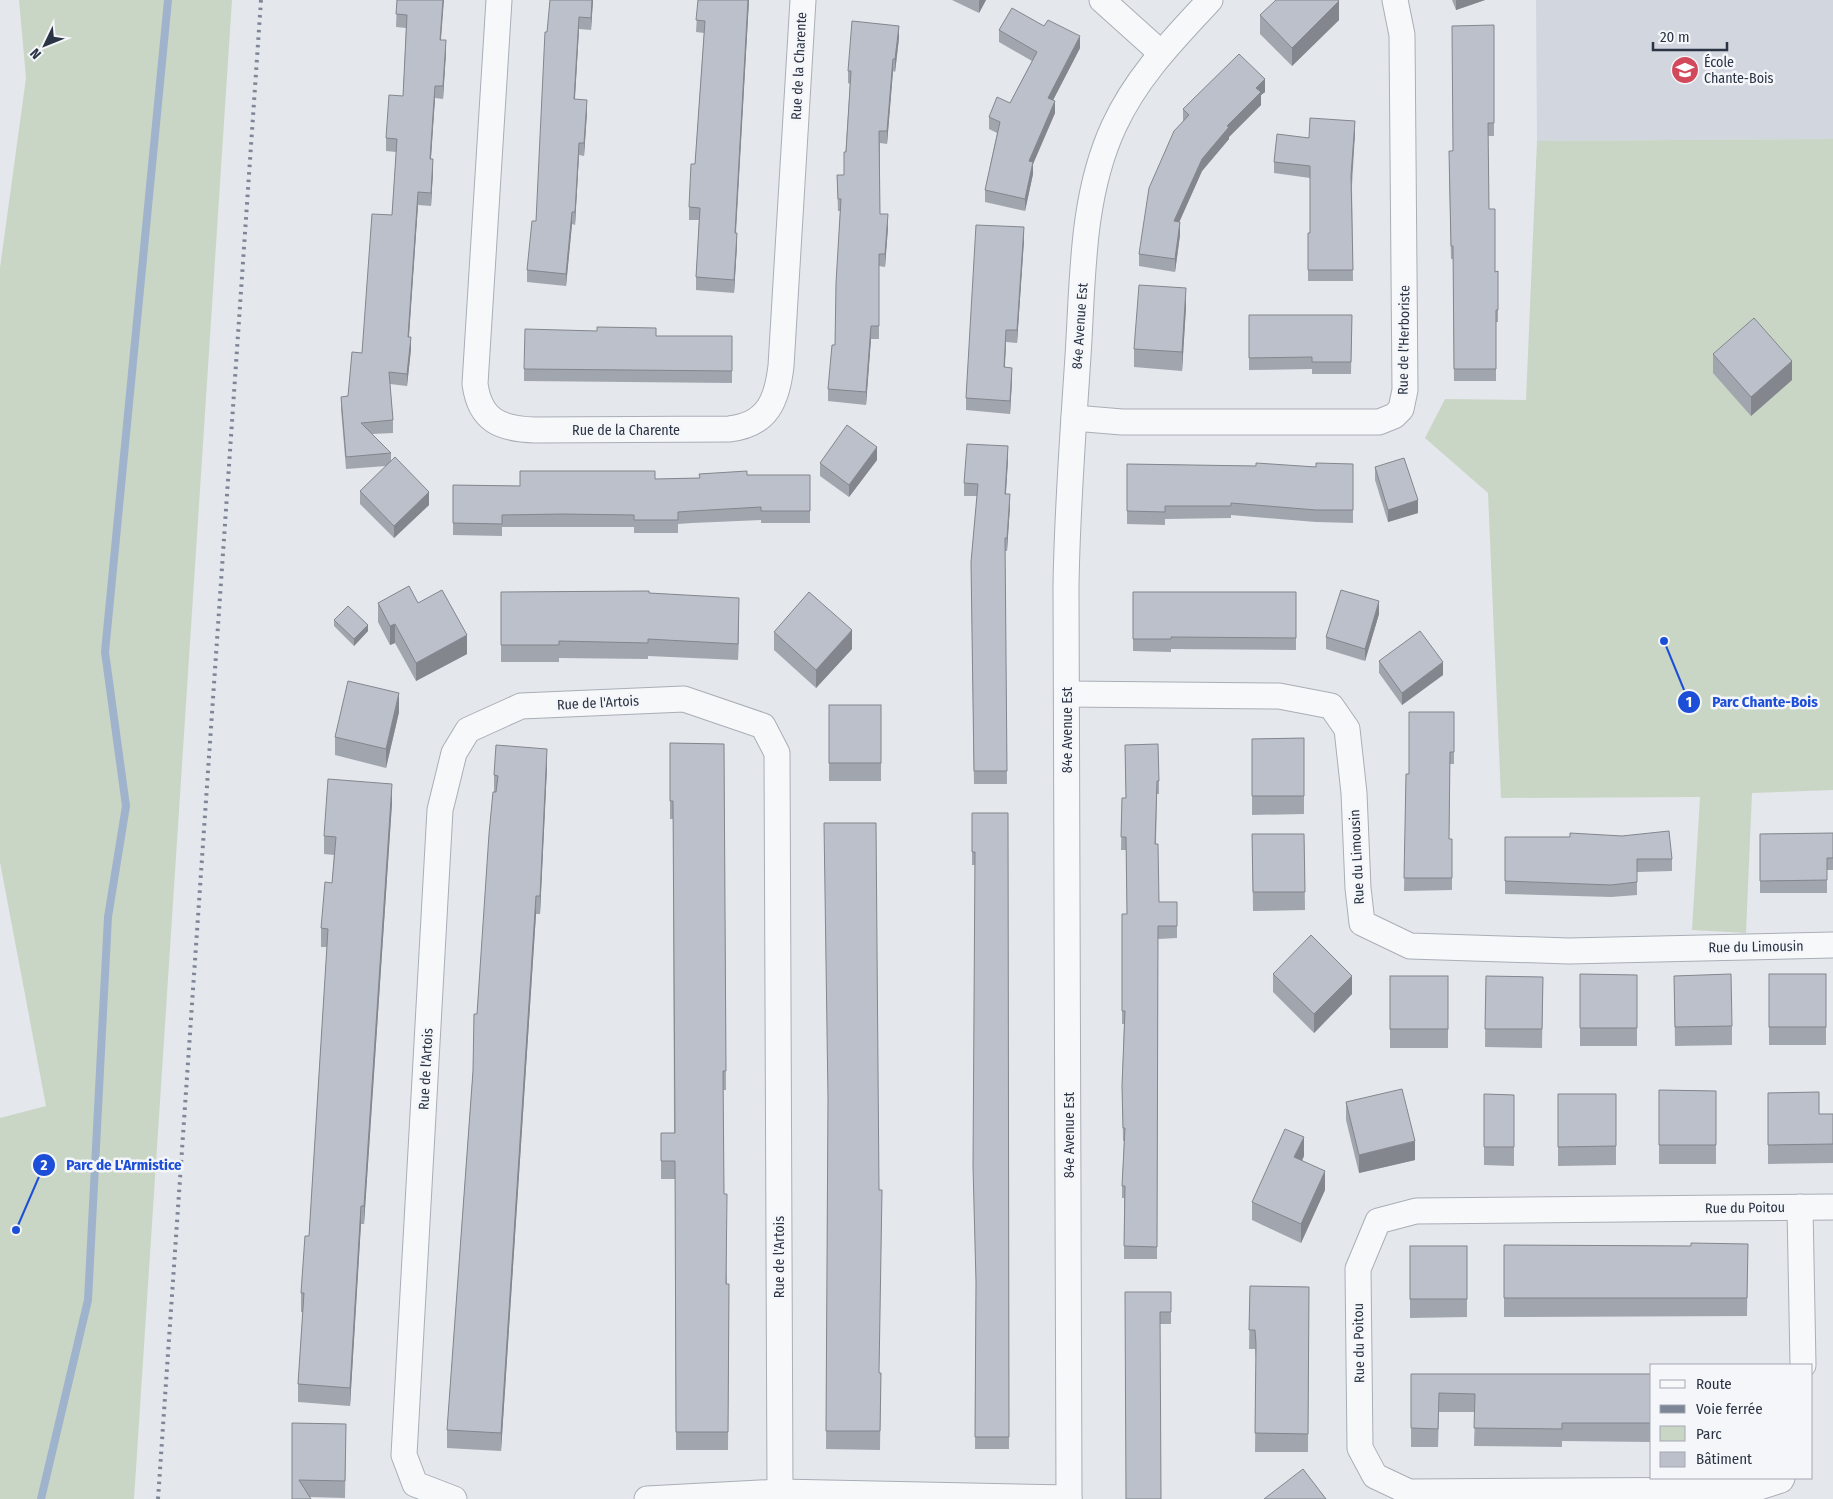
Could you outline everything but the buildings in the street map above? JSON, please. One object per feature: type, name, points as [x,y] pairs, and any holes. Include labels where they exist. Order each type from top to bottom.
[{"type":"street","name":"Rue de la Charente","points":[[499,0],[475,384],[479,403],[496,422],[511,428],[535,430],[729,429],[751,424],[765,414],[772,404],[781,366],[803,0]]},
{"type":"street","points":[[1102,0],[1160,53]]},
{"type":"street","name":"84e Avenue Est","points":[[1069,1499],[1066,550],[1084,253],[1090,200],[1095,180],[1106,143],[1123,108],[1160,53],[1210,0]]},
{"type":"street","name":"Rue de l'Herboriste","points":[[1074,418],[1122,422],[1363,422],[1389,419],[1398,414],[1403,401],[1406,375],[1405,245],[1402,35],[1394,0]]},
{"type":"street","name":"Rue du Limousin","points":[[1067,694],[1279,696],[1332,706],[1347,728],[1354,793],[1358,888],[1362,923],[1410,946],[1569,951],[1833,945]]},
{"type":"street","name":"Rue de l'Artois","points":[[454,1499],[415,1484],[404,1455],[440,810],[454,752],[468,730],[521,706],[684,698],[763,726],[777,753],[780,1492]]},
{"type":"street","name":"Rue du Poitou","points":[[1800,1207],[1803,1364]]},
{"type":"street","name":"Rue du Poitou","points":[[1781,1479],[1750,1490],[1409,1492],[1375,1476],[1360,1448],[1358,1269],[1378,1221],[1416,1211],[1833,1208]]},
{"type":"street","points":[[647,1499],[780,1492],[1069,1499]]},
{"type":"shaded area","name":"École Chante-Bois","points":[[1536,0],[1833,0],[1833,139],[1537,141]]},
{"type":"green space","points":[[19,0],[232,0],[134,1499],[0,1499],[0,1118],[46,1106],[0,862],[0,268],[26,78]]},
{"type":"green space","points":[[1833,139],[1833,790],[1752,793],[1746,933],[1692,930],[1700,797],[1501,798],[1488,493],[1425,438],[1445,399],[1526,400],[1537,141]]},
{"type":"waterway","points":[[41,1499],[88,1300],[108,917],[126,806],[105,652],[168,0]]},
{"type":"railway","points":[[158,1499],[261,0]]},
{"type":"place","name":"École Chante-Bois","points":[[1685,70]]},
{"type":"place","name":"Parc Chante-Bois","points":[[1664,641]]},
{"type":"place","name":"Parc de L'Armistice","points":[[16,1230]]}]
